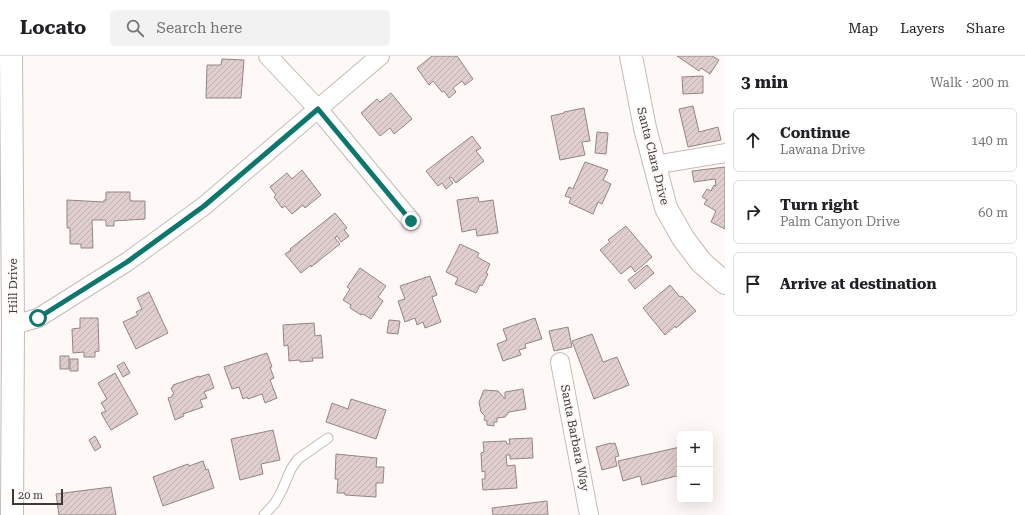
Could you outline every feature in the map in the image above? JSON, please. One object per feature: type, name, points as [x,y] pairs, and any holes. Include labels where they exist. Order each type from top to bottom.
[{"type":"street","name":"Hill Drive","points":[[11,56],[13,326],[6,465],[12,515]]},
{"type":"street","points":[[268,56],[318,109],[411,221]]},
{"type":"street","points":[[13,326],[38,318],[127,262],[204,206],[380,56]]},
{"type":"street","name":"Santa Clara Drive","points":[[631,56],[645,128],[666,208],[683,238],[701,262],[725,283]]},
{"type":"street","points":[[654,165],[725,153]]},
{"type":"street","name":"Santa Barbara Way","points":[[560,362],[589,515]]},
{"type":"lane","points":[[264,515],[275,503],[291,469],[298,459],[328,438]]},
{"type":"building","points":[[432,56],[457,56],[473,79],[465,85],[462,81],[453,88],[456,92],[449,98],[433,81],[429,85],[417,68]]},
{"type":"building","points":[[677,56],[712,56],[719,60],[710,74],[701,68],[699,71]]},
{"type":"building","points":[[222,59],[244,60],[241,98],[206,98],[207,65],[221,65]]},
{"type":"building","points":[[703,76],[703,93],[683,94],[682,77]]},
{"type":"building","points":[[391,93],[412,119],[394,134],[390,128],[380,136],[361,113],[377,99],[380,102]]},
{"type":"building","points":[[693,106],[699,132],[718,127],[721,140],[688,147],[679,109]]},
{"type":"building","points":[[584,108],[590,141],[582,142],[585,155],[560,160],[551,116]]},
{"type":"building","points":[[597,132],[608,133],[606,154],[595,153]]},
{"type":"building","points":[[472,136],[481,148],[476,151],[484,161],[456,183],[451,177],[449,178],[453,183],[446,189],[442,183],[438,186],[426,171]]},
{"type":"building","points":[[585,162],[608,170],[603,180],[611,184],[602,204],[598,202],[593,214],[569,203],[571,198],[565,196],[569,187],[573,189]]},
{"type":"building","points":[[725,167],[725,229],[711,222],[716,211],[704,204],[707,200],[702,197],[707,189],[711,191],[714,185],[716,186],[715,179],[694,182],[692,171]]},
{"type":"building","points":[[302,170],[321,195],[305,208],[303,205],[292,214],[285,206],[282,208],[274,197],[276,195],[270,187],[287,173],[292,179]]},
{"type":"building","points":[[106,192],[130,192],[131,201],[145,201],[145,219],[114,221],[114,226],[106,226],[105,220],[92,220],[93,248],[81,248],[81,244],[70,244],[70,228],[67,228],[67,200],[104,202],[104,200],[106,200]]},
{"type":"building","points":[[478,197],[479,202],[493,200],[498,233],[477,236],[476,229],[462,232],[457,200]]},
{"type":"building","points":[[335,213],[347,228],[344,230],[349,236],[341,242],[337,236],[335,238],[340,244],[301,273],[285,254]]},
{"type":"building","points":[[626,226],[652,257],[635,272],[631,266],[621,274],[600,250],[610,242],[608,240]]},
{"type":"building","points":[[460,244],[479,253],[477,257],[490,264],[486,273],[488,274],[482,286],[480,285],[476,293],[455,284],[458,278],[446,272]]},
{"type":"building","points":[[647,265],[654,273],[635,289],[628,280]]},
{"type":"building","points":[[360,268],[386,286],[378,297],[383,301],[371,319],[350,308],[351,305],[343,300],[350,289],[347,287]]},
{"type":"building","points":[[430,276],[437,295],[432,297],[441,322],[425,328],[423,322],[417,325],[415,318],[405,322],[398,301],[405,299],[400,286]]},
{"type":"building","points":[[670,285],[680,297],[682,296],[696,311],[665,335],[643,308]]},
{"type":"building","points":[[149,292],[168,333],[136,349],[123,322],[138,315],[136,312],[142,309],[137,298]]},
{"type":"building","points":[[80,318],[98,318],[99,351],[95,352],[95,357],[84,357],[84,352],[73,353],[72,329],[80,328]]},
{"type":"building","points":[[535,318],[542,339],[525,344],[526,348],[519,350],[521,355],[503,361],[497,344],[507,340],[503,329]]},
{"type":"building","points":[[389,320],[400,321],[398,334],[387,333]]},
{"type":"building","points":[[314,323],[315,336],[321,335],[323,358],[312,358],[313,361],[289,361],[288,345],[284,346],[283,325]]},
{"type":"building","points":[[568,327],[572,347],[554,351],[549,331]]},
{"type":"building","points":[[592,334],[603,362],[617,357],[629,385],[594,399],[572,341]]},
{"type":"building","points":[[267,353],[274,378],[270,380],[277,398],[265,403],[262,394],[248,399],[247,397],[243,399],[239,387],[232,389],[224,367]]},
{"type":"building","points":[[60,356],[69,356],[69,369],[60,369]]},
{"type":"building","points":[[70,359],[78,359],[78,371],[70,371]]},
{"type":"building","points":[[124,362],[130,373],[123,377],[117,366]]},
{"type":"building","points":[[115,373],[138,414],[111,430],[101,413],[106,411],[101,403],[107,399],[98,383]]},
{"type":"building","points":[[209,374],[214,388],[204,392],[207,398],[200,400],[203,407],[183,414],[184,416],[175,420],[168,398],[172,397],[174,394],[171,388],[173,385]]},
{"type":"building","points":[[523,389],[526,409],[509,412],[505,417],[497,418],[497,422],[494,422],[494,426],[487,425],[487,421],[484,420],[485,416],[481,412],[479,402],[484,390],[498,391],[505,399],[505,392]]},
{"type":"building","points":[[351,399],[386,410],[376,439],[326,422],[332,403],[348,409]]},
{"type":"building","points":[[273,430],[280,460],[261,464],[263,474],[240,480],[231,439]]},
{"type":"building","points":[[95,436],[101,447],[95,451],[89,440]]},
{"type":"building","points":[[532,438],[533,458],[510,459],[510,455],[506,455],[507,466],[515,465],[517,488],[483,490],[482,479],[485,479],[485,471],[482,472],[481,453],[484,452],[483,442],[506,441],[507,444],[510,444],[509,439]]},
{"type":"building","points":[[615,443],[619,456],[615,457],[617,466],[602,470],[596,447]]},
{"type":"building","points":[[677,448],[677,476],[642,485],[640,476],[623,481],[618,461]]},
{"type":"building","points":[[336,454],[377,458],[376,467],[384,467],[383,483],[376,483],[376,497],[337,493],[338,479],[335,479]]},
{"type":"building","points":[[203,461],[206,470],[208,469],[214,488],[163,506],[153,477],[188,464],[189,466]]},
{"type":"building","points":[[111,487],[116,515],[59,515],[56,494]]},
{"type":"building","points":[[547,501],[548,515],[493,515],[492,508]]},
{"type":"route","points":[[38,318],[127,262],[204,206],[318,109],[411,221]]}]
